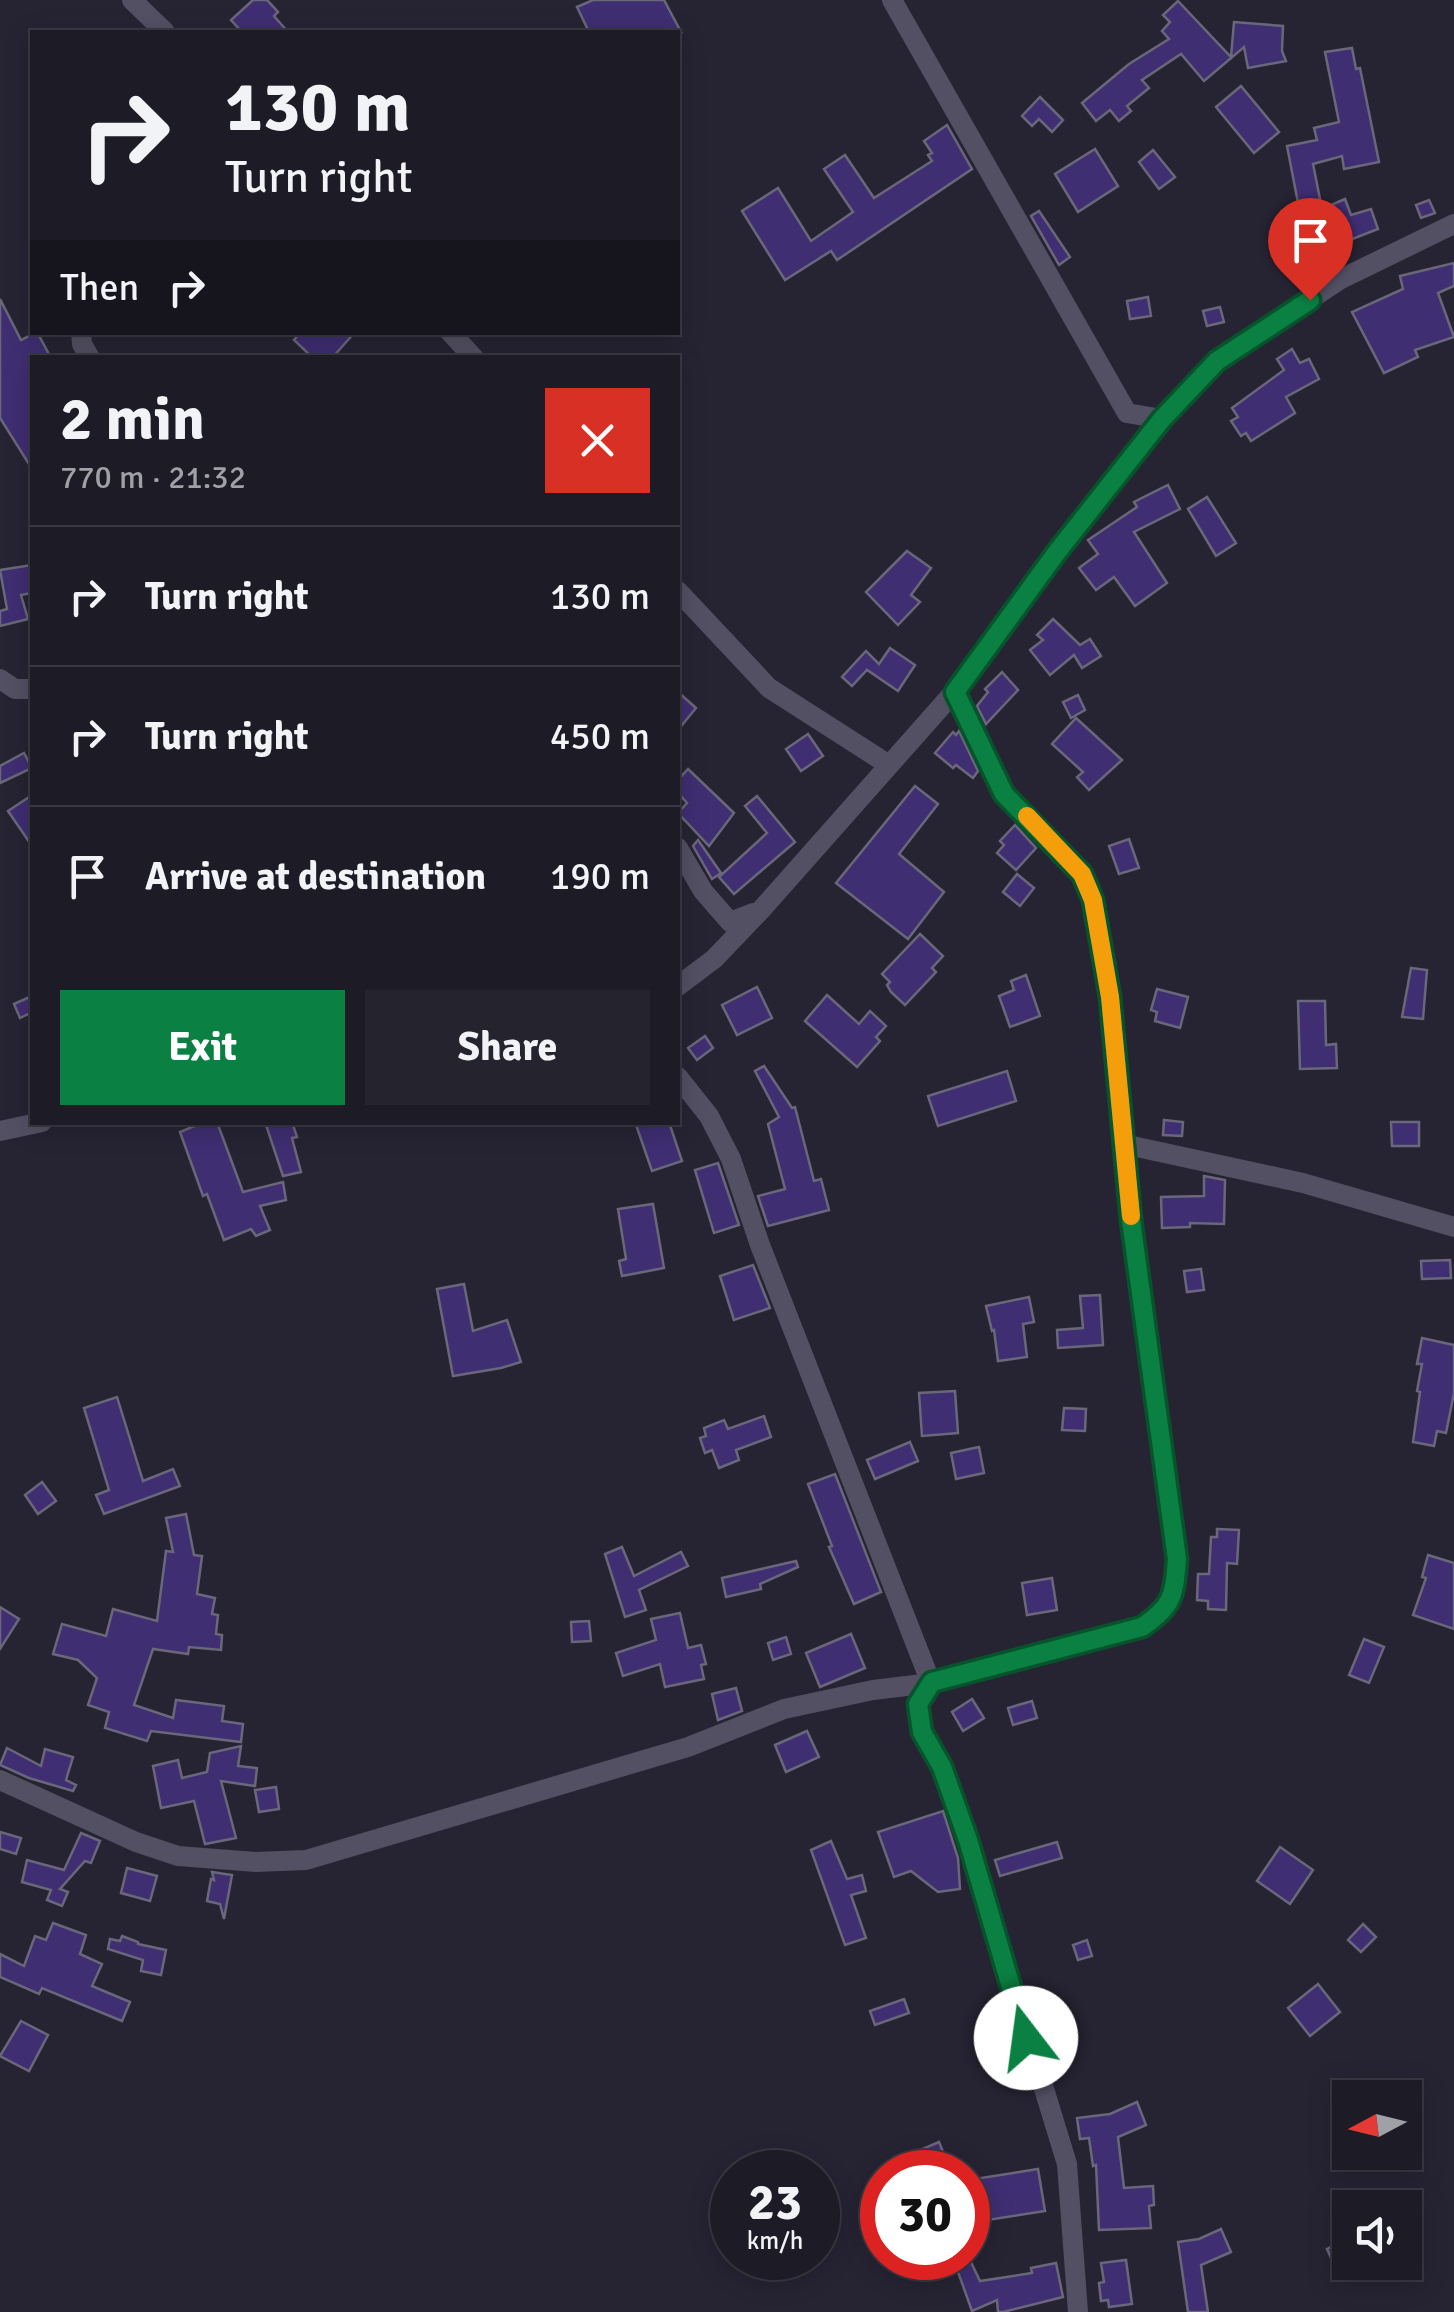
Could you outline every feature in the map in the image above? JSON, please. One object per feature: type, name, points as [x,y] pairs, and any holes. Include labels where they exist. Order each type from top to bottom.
[{"type":"street","points":[[132,0],[162,30]]},
{"type":"street","points":[[892,0],[1127,413],[1162,419]]},
{"type":"street","points":[[680,984],[714,959],[760,911],[955,692],[1057,552],[1162,419],[1217,361],[1341,279],[1454,224]]},
{"type":"street","points":[[453,335],[471,355]]},
{"type":"street","points":[[680,593],[769,688],[889,765]]},
{"type":"street","points":[[0,679],[15,689],[30,690]]},
{"type":"street","points":[[0,1780],[136,1842],[178,1856],[256,1862],[306,1860],[688,1747],[784,1709],[932,1682],[1142,1627],[1167,1610],[1175,1588],[1177,1559],[1123,1144],[1110,997],[1093,900],[1082,874],[1004,794],[955,692]]},
{"type":"street","points":[[680,851],[703,891],[730,922],[760,911]]},
{"type":"street","points":[[680,1079],[710,1116],[730,1159],[760,1245],[932,1682]]},
{"type":"street","points":[[0,1131],[30,1125]]},
{"type":"street","points":[[1123,1144],[1303,1184],[1454,1227]]},
{"type":"street","points":[[932,1682],[918,1704],[922,1732],[942,1767],[968,1840],[1067,2164],[1078,2312]]},
{"type":"building","points":[[253,0],[267,0],[286,30],[240,30],[231,20]]},
{"type":"building","points":[[593,0],[664,0],[680,30],[588,30],[577,7]]},
{"type":"building","points":[[1178,1],[1231,57],[1234,22],[1283,26],[1282,51],[1286,61],[1248,68],[1244,47],[1204,81],[1181,54],[1142,80],[1149,88],[1127,106],[1131,111],[1119,121],[1110,110],[1096,121],[1082,103],[1129,64],[1169,39],[1162,31],[1170,22],[1163,15]]},
{"type":"building","points":[[1352,48],[1356,69],[1360,68],[1379,162],[1344,169],[1342,156],[1313,164],[1322,209],[1345,199],[1351,215],[1371,209],[1378,229],[1342,243],[1345,249],[1328,257],[1329,260],[1310,265],[1287,146],[1317,140],[1314,128],[1339,122],[1325,52]]},
{"type":"building","points":[[1241,86],[1279,132],[1254,153],[1216,107]]},
{"type":"building","points":[[1040,97],[1063,120],[1052,132],[1039,119],[1032,126],[1022,116]]},
{"type":"building","points":[[947,125],[972,169],[837,260],[831,251],[785,280],[742,211],[778,188],[811,241],[853,212],[824,169],[845,155],[874,198],[932,161],[924,141]]},
{"type":"building","points":[[1095,149],[1118,186],[1078,212],[1055,174]]},
{"type":"building","points":[[1153,150],[1175,177],[1159,189],[1139,162]]},
{"type":"building","points":[[1429,200],[1435,213],[1421,218],[1416,205]]},
{"type":"building","points":[[1039,211],[1070,257],[1059,265],[1031,216]]},
{"type":"building","points":[[1454,263],[1454,286],[1438,293],[1454,337],[1415,350],[1418,357],[1384,373],[1352,312],[1403,289],[1400,276]]},
{"type":"building","points":[[1148,297],[1151,316],[1130,319],[1127,301]]},
{"type":"building","points":[[0,299],[21,340],[39,335],[49,355],[30,355],[30,466],[0,418]]},
{"type":"building","points":[[1220,307],[1224,322],[1207,326],[1203,311]]},
{"type":"building","points":[[298,335],[352,335],[335,355],[310,355],[294,340]]},
{"type":"building","points":[[1292,349],[1300,363],[1309,359],[1319,379],[1286,397],[1295,413],[1251,441],[1246,433],[1241,436],[1231,421],[1238,417],[1232,408],[1284,370],[1277,359]]},
{"type":"building","points":[[1168,485],[1180,509],[1134,532],[1167,583],[1135,606],[1114,577],[1096,590],[1079,568],[1098,554],[1088,540],[1137,507],[1134,502]]},
{"type":"building","points":[[1207,497],[1236,543],[1216,556],[1188,509]]},
{"type":"building","points":[[907,551],[931,568],[911,595],[920,602],[898,625],[866,592]]},
{"type":"building","points":[[30,565],[30,593],[21,595],[28,619],[0,626],[0,611],[7,609],[0,570]]},
{"type":"building","points":[[1053,619],[1080,645],[1090,639],[1101,656],[1082,668],[1074,655],[1050,675],[1030,650],[1043,640],[1037,635]]},
{"type":"building","points":[[890,648],[915,665],[898,691],[867,670],[852,686],[842,677],[866,651],[879,664]]},
{"type":"building","points":[[1002,672],[1018,690],[986,724],[977,706],[988,692],[985,689]]},
{"type":"building","points":[[680,694],[696,708],[680,728]]},
{"type":"building","points":[[1078,695],[1085,710],[1071,718],[1063,702]]},
{"type":"building","points":[[1076,718],[1122,760],[1089,790],[1077,777],[1083,772],[1052,744]]},
{"type":"building","points":[[959,731],[978,771],[973,778],[935,753],[953,732],[956,735]]},
{"type":"building","points":[[808,734],[823,756],[801,771],[786,749]]},
{"type":"building","points":[[24,753],[30,769],[0,783],[0,766]]},
{"type":"building","points":[[688,769],[734,813],[709,846],[680,815],[687,803],[680,795],[680,778]]},
{"type":"building","points":[[915,786],[938,804],[899,854],[944,892],[908,939],[836,883]]},
{"type":"building","points":[[30,796],[30,843],[8,811]]},
{"type":"building","points":[[757,796],[795,842],[734,894],[719,877],[767,833],[745,806]]},
{"type":"building","points":[[1015,825],[1036,848],[1016,870],[997,853],[1004,845],[1000,841]]},
{"type":"building","points":[[1129,839],[1139,868],[1119,874],[1109,846]]},
{"type":"building","points":[[698,840],[721,873],[712,879],[693,846]]},
{"type":"building","points":[[1017,874],[1034,888],[1020,906],[1003,892]]},
{"type":"building","points":[[920,934],[943,956],[932,968],[936,972],[905,1005],[891,992],[887,985],[890,982],[882,974]]},
{"type":"building","points":[[1411,968],[1427,970],[1423,1019],[1402,1017]]},
{"type":"building","points":[[1026,975],[1040,1016],[1010,1027],[999,996],[1014,990],[1011,981]]},
{"type":"building","points":[[757,987],[772,1018],[737,1035],[722,1005]]},
{"type":"building","points":[[1157,989],[1188,997],[1180,1028],[1155,1021],[1157,1012],[1151,1010]]},
{"type":"building","points":[[827,995],[859,1024],[870,1011],[886,1026],[876,1037],[880,1041],[857,1067],[805,1021]]},
{"type":"building","points":[[30,997],[30,1013],[20,1018],[14,1004]]},
{"type":"building","points":[[1298,1001],[1325,1001],[1326,1045],[1336,1044],[1337,1068],[1300,1069]]},
{"type":"building","points":[[705,1036],[713,1048],[697,1060],[688,1048]]},
{"type":"building","points":[[764,1066],[795,1107],[814,1181],[821,1179],[829,1210],[768,1226],[758,1196],[785,1189],[768,1124],[779,1117],[755,1071]]},
{"type":"building","points":[[1007,1071],[1016,1101],[938,1126],[928,1096]]},
{"type":"building","points":[[1164,1120],[1183,1122],[1182,1136],[1163,1135]]},
{"type":"building","points":[[1391,1122],[1419,1122],[1419,1146],[1392,1146]]},
{"type":"building","points":[[197,1125],[218,1125],[243,1192],[283,1182],[286,1200],[260,1206],[270,1230],[256,1236],[251,1229],[224,1240],[180,1132]]},
{"type":"building","points":[[266,1125],[293,1125],[297,1137],[292,1138],[301,1172],[283,1176]]},
{"type":"building","points":[[636,1125],[670,1125],[682,1161],[652,1171]]},
{"type":"building","points":[[718,1163],[739,1225],[714,1233],[695,1170]]},
{"type":"building","points":[[1204,1176],[1225,1180],[1224,1224],[1190,1223],[1190,1227],[1162,1228],[1161,1197],[1204,1196]]},
{"type":"building","points":[[653,1204],[664,1268],[622,1276],[619,1261],[626,1259],[618,1209]]},
{"type":"building","points":[[1450,1260],[1451,1278],[1422,1279],[1421,1261]]},
{"type":"building","points":[[753,1265],[770,1308],[734,1320],[720,1276]]},
{"type":"building","points":[[1201,1269],[1204,1290],[1187,1292],[1184,1271]]},
{"type":"building","points":[[464,1284],[473,1331],[507,1320],[521,1362],[453,1376],[437,1289]]},
{"type":"building","points":[[1100,1295],[1103,1345],[1058,1348],[1057,1330],[1083,1328],[1080,1296]]},
{"type":"building","points":[[1029,1297],[1034,1322],[1023,1324],[1027,1357],[998,1361],[986,1306]]},
{"type":"building","points":[[1422,1338],[1454,1345],[1454,1393],[1446,1433],[1437,1431],[1434,1446],[1413,1442]]},
{"type":"building","points":[[955,1391],[958,1433],[922,1436],[919,1393]]},
{"type":"building","points":[[117,1397],[143,1481],[173,1469],[180,1486],[104,1514],[96,1495],[109,1490],[84,1408]]},
{"type":"building","points":[[1064,1408],[1086,1409],[1085,1431],[1062,1430]]},
{"type":"building","points":[[764,1416],[771,1437],[736,1450],[739,1460],[719,1468],[712,1450],[705,1453],[700,1438],[706,1436],[704,1428],[724,1420],[728,1429]]},
{"type":"building","points":[[910,1442],[918,1461],[875,1479],[867,1460]]},
{"type":"building","points":[[979,1447],[984,1473],[956,1479],[951,1453]]},
{"type":"building","points":[[835,1474],[881,1592],[854,1604],[808,1484]]},
{"type":"building","points":[[42,1482],[56,1501],[38,1514],[25,1495]]},
{"type":"building","points":[[186,1514],[194,1555],[202,1556],[197,1594],[215,1598],[212,1614],[218,1615],[216,1634],[222,1635],[221,1650],[189,1647],[188,1654],[153,1649],[134,1705],[173,1718],[176,1700],[224,1706],[222,1721],[243,1724],[241,1742],[151,1731],[147,1741],[105,1728],[109,1712],[88,1705],[97,1678],[78,1660],[53,1654],[62,1624],[106,1636],[113,1609],[157,1621],[166,1551],[173,1552],[166,1518]]},
{"type":"building","points":[[1217,1529],[1239,1530],[1237,1564],[1227,1563],[1226,1610],[1208,1609],[1208,1601],[1197,1600],[1198,1574],[1209,1574],[1211,1537],[1217,1537]]},
{"type":"building","points":[[622,1547],[634,1576],[681,1552],[688,1566],[639,1590],[646,1610],[625,1617],[605,1554]]},
{"type":"building","points":[[1428,1555],[1454,1563],[1454,1629],[1413,1615],[1426,1578],[1422,1577]]},
{"type":"building","points":[[796,1561],[798,1567],[760,1584],[761,1589],[726,1597],[722,1578]]},
{"type":"building","points":[[1052,1578],[1057,1610],[1027,1615],[1022,1583]]},
{"type":"building","points":[[0,1607],[19,1619],[0,1649]]},
{"type":"building","points":[[680,1613],[688,1648],[701,1645],[706,1664],[701,1665],[704,1679],[665,1687],[660,1664],[623,1676],[616,1653],[656,1640],[651,1619]]},
{"type":"building","points":[[589,1621],[591,1641],[572,1642],[571,1622]]},
{"type":"building","points":[[851,1634],[865,1668],[820,1687],[806,1653]]},
{"type":"building","points":[[786,1637],[791,1654],[773,1660],[768,1643]]},
{"type":"building","points":[[1364,1639],[1384,1647],[1369,1683],[1349,1675]]},
{"type":"building","points":[[736,1688],[742,1711],[718,1720],[712,1694]]},
{"type":"building","points":[[972,1699],[984,1718],[963,1731],[952,1712]]},
{"type":"building","points":[[1032,1701],[1037,1718],[1013,1725],[1008,1708]]},
{"type":"building","points":[[807,1731],[819,1757],[786,1772],[775,1745]]},
{"type":"building","points":[[241,1746],[238,1766],[257,1768],[255,1786],[221,1781],[236,1838],[205,1844],[194,1801],[161,1808],[153,1766],[178,1760],[182,1778],[207,1772],[210,1753]]},
{"type":"building","points":[[7,1748],[41,1766],[45,1749],[73,1757],[66,1780],[76,1785],[73,1791],[0,1765]]},
{"type":"building","points":[[276,1787],[279,1809],[259,1812],[255,1790]]},
{"type":"building","points":[[943,1811],[958,1858],[960,1889],[938,1892],[911,1871],[894,1877],[878,1832]]},
{"type":"building","points":[[0,1832],[21,1838],[16,1854],[0,1849]]},
{"type":"building","points":[[81,1833],[100,1841],[91,1863],[85,1861],[60,1889],[68,1892],[62,1906],[47,1900],[51,1890],[22,1882],[27,1860],[64,1870]]},
{"type":"building","points":[[831,1841],[847,1879],[862,1875],[866,1891],[851,1895],[866,1938],[845,1945],[811,1850]]},
{"type":"building","points":[[1057,1842],[1062,1858],[1000,1876],[995,1860]]},
{"type":"building","points":[[1280,1847],[1313,1870],[1290,1904],[1257,1881]]},
{"type":"building","points":[[127,1868],[157,1876],[150,1901],[121,1893]]},
{"type":"building","points":[[212,1872],[232,1875],[224,1919],[220,1904],[207,1901],[211,1879],[214,1880]]},
{"type":"building","points":[[53,1923],[86,1935],[80,1954],[102,1964],[92,1986],[130,2002],[122,2021],[42,1988],[39,1994],[0,1977],[0,1954],[24,1966],[35,1936],[46,1940]]},
{"type":"building","points":[[1363,1924],[1376,1937],[1361,1952],[1348,1940]]},
{"type":"building","points":[[122,1936],[166,1950],[161,1975],[141,1971],[143,1960],[108,1949],[110,1939],[120,1941]]},
{"type":"building","points":[[1087,1940],[1092,1956],[1078,1960],[1073,1945]]},
{"type":"building","points":[[1318,1984],[1340,2012],[1310,2036],[1288,2008]]},
{"type":"building","points":[[904,1999],[909,2013],[875,2025],[870,2011]]},
{"type":"building","points":[[21,2021],[48,2035],[29,2071],[0,2056]]},
{"type":"building","points":[[1137,2102],[1146,2125],[1118,2137],[1124,2188],[1153,2186],[1154,2205],[1149,2206],[1151,2228],[1099,2230],[1096,2165],[1093,2166],[1089,2138],[1080,2139],[1077,2118],[1110,2114]]},
{"type":"building","points":[[939,2142],[942,2150],[920,2150]]},
{"type":"building","points":[[1038,2169],[1045,2211],[990,2220],[990,2177]]},
{"type":"building","points":[[1221,2229],[1231,2252],[1201,2265],[1208,2312],[1188,2312],[1178,2242],[1199,2239]]},
{"type":"building","points":[[1126,2260],[1132,2304],[1109,2307],[1108,2300],[1101,2301],[1101,2263]]},
{"type":"building","points":[[1056,2263],[1063,2297],[1003,2312],[998,2312],[997,2300],[972,2311],[961,2280],[1032,2273],[1031,2268]]},
{"type":"slow traffic","points":[[1027,816],[1082,874],[1093,900],[1110,997],[1131,1216]]},
{"type":"route","points":[[1026,2038],[968,1840],[942,1767],[922,1732],[918,1704],[932,1682],[1142,1627],[1167,1610],[1175,1588],[1177,1559],[1131,1220],[1110,997],[1093,900],[1082,874],[1004,794],[955,692],[1057,552],[1162,419],[1217,361],[1310,300]]}]
